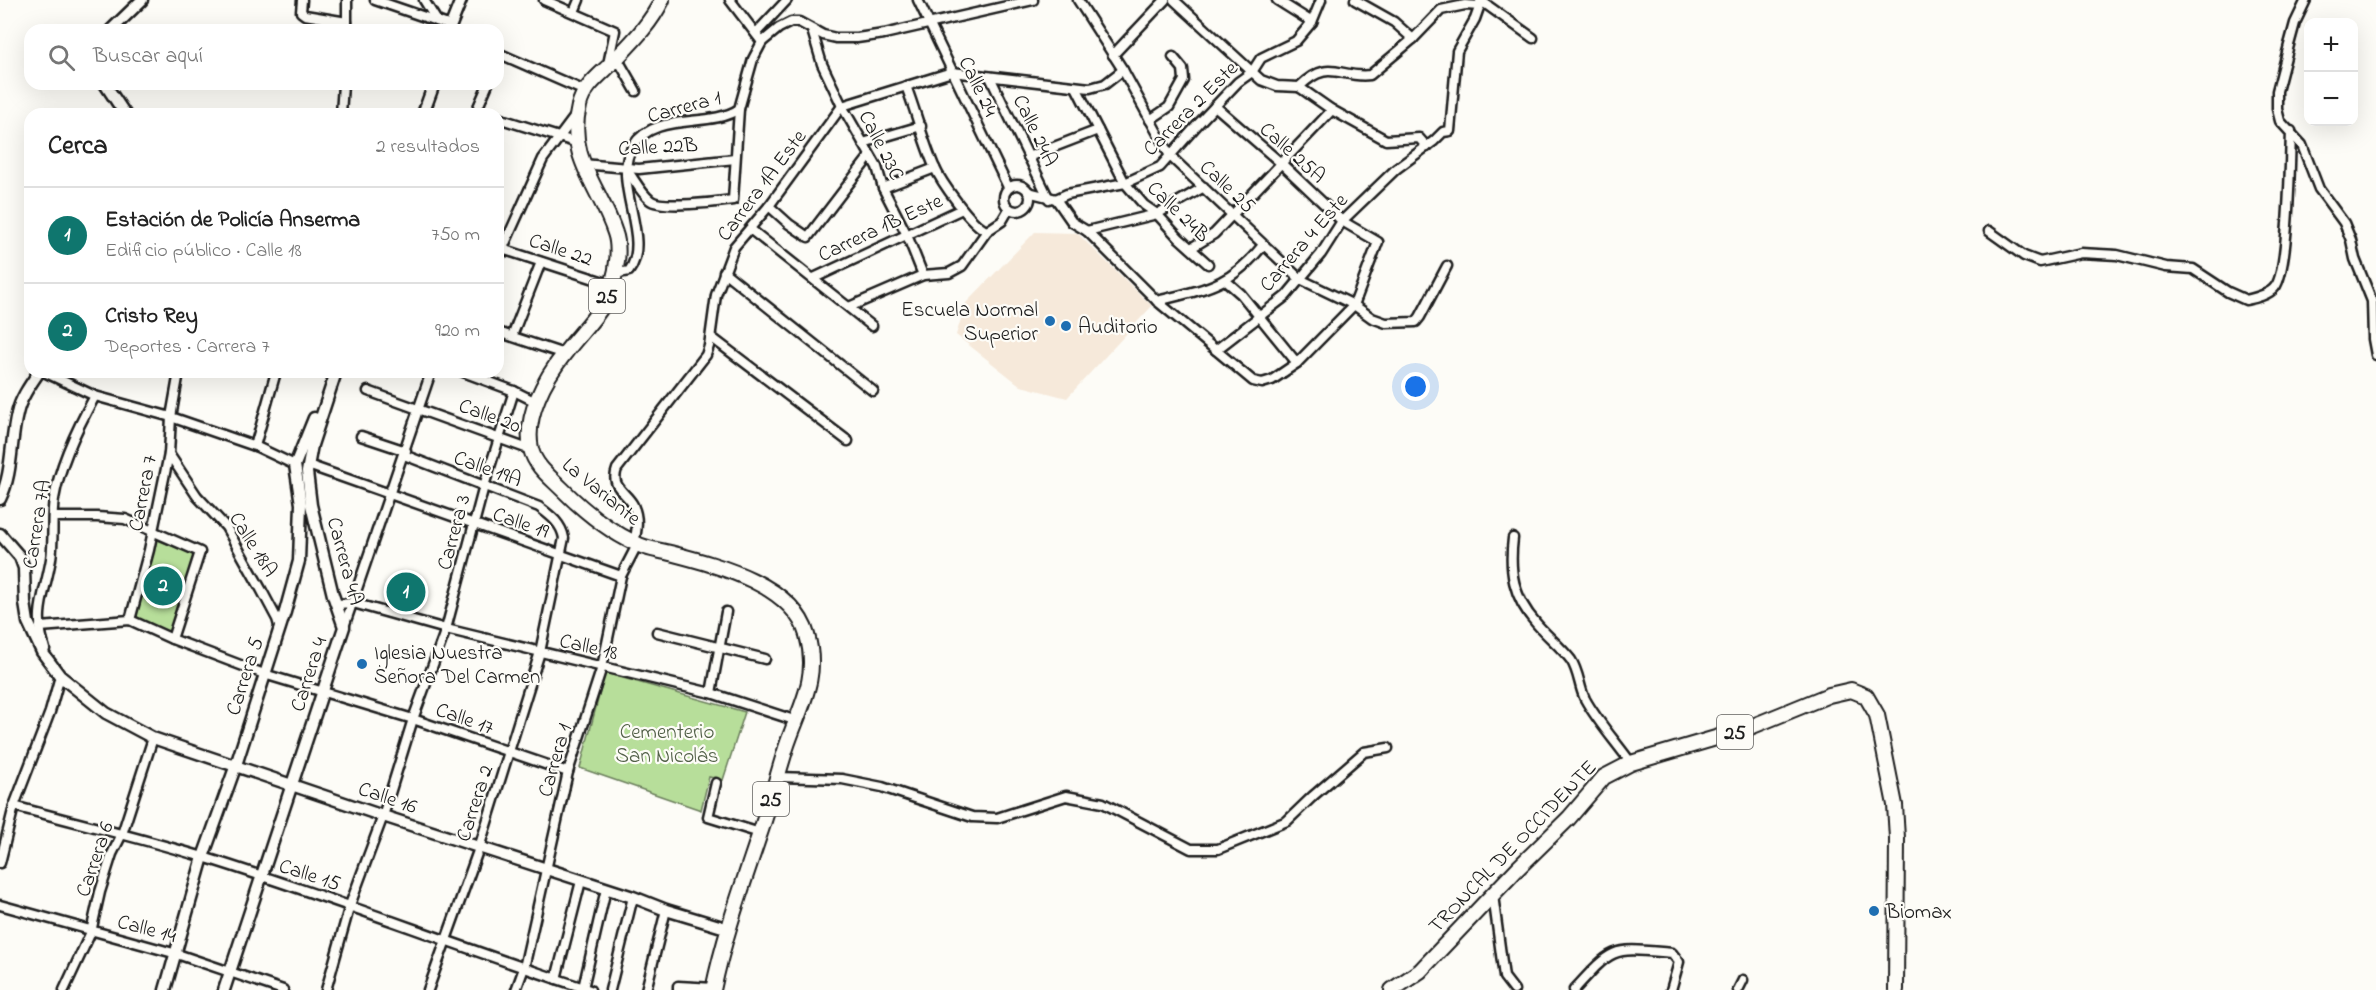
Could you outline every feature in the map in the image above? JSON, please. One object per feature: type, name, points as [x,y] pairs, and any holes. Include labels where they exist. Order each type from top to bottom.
[{"type":"main road","name":"25","points":[[531,450],[530,437],[536,402],[564,354],[594,320],[614,279],[616,237],[583,164],[578,143],[578,111],[585,91],[649,22],[662,0]]},
{"type":"main road","name":"La Variante","points":[[531,450],[541,468],[572,500],[608,527],[636,544],[733,572],[757,583],[794,610],[806,632],[811,651],[811,674],[805,701],[729,928],[714,989]]},
{"type":"main road","name":"TRONCAL DE OCCIDENTE","points":[[1392,990],[1420,971],[1569,818],[1604,777],[1630,763],[1743,730],[1842,691],[1859,691],[1866,696],[1877,715],[1895,805],[1896,990]]},
{"type":"street","points":[[117,24],[142,0]]},
{"type":"street","points":[[302,0],[302,12],[305,15],[339,24]]},
{"type":"street","points":[[347,0],[347,24]]},
{"type":"street","points":[[375,0],[442,24]]},
{"type":"street","points":[[424,0],[437,21]]},
{"type":"street","points":[[453,24],[461,0]]},
{"type":"street","points":[[454,24],[466,0]]},
{"type":"street","points":[[544,0],[615,31],[612,63],[636,91]]},
{"type":"street","points":[[574,12],[579,0]]},
{"type":"street","points":[[730,0],[762,42],[779,28],[791,22],[799,22],[812,30],[836,38],[857,38],[1033,0]]},
{"type":"street","points":[[756,33],[786,0]]},
{"type":"street","name":"Calle 24","points":[[918,0],[1008,187]]},
{"type":"street","name":"Calle 25","points":[[1078,0],[1123,70],[1170,156],[1300,279],[1354,305],[1365,315],[1386,323],[1416,322],[1447,266]]},
{"type":"street","points":[[1113,55],[1165,0]]},
{"type":"street","points":[[1174,0],[1262,80],[1277,86],[1299,87],[1332,110],[1386,140],[1419,138],[1427,147]]},
{"type":"street","points":[[1276,0],[1312,22]]},
{"type":"street","name":"Carrera 2 Este","points":[[1053,199],[1066,194],[1125,183],[1160,167],[1238,82],[1252,72],[1261,58],[1296,41],[1312,22],[1321,0]]},
{"type":"street","points":[[1355,0],[1394,22],[1413,39]]},
{"type":"street","points":[[2306,0],[2295,23],[2277,91],[2280,121],[2302,146],[2319,189],[2344,223],[2351,240],[2355,259],[2372,301],[2373,339],[2376,355]]},
{"type":"street","points":[[1299,87],[1307,79],[1330,70],[1370,75],[1413,39],[1441,10],[1480,3],[1533,38]]},
{"type":"street","name":"Carrera 4 Este","points":[[1216,350],[1286,296],[1320,254],[1342,221],[1396,169],[1427,147],[1443,132],[1450,131],[1457,51],[1472,25],[1480,3]]},
{"type":"street","name":"Calle 23C","points":[[812,30],[822,63],[842,106],[877,167],[883,188],[907,235],[923,275]]},
{"type":"street","name":"Carrera 1","points":[[614,279],[629,271],[635,259],[635,237],[626,169],[632,147],[645,133],[660,127],[727,115],[739,109],[753,59],[762,42]]},
{"type":"street","points":[[1150,120],[1169,107],[1184,80],[1183,69],[1173,57]]},
{"type":"street","points":[[504,58],[585,91]]},
{"type":"street","points":[[842,106],[952,72],[1090,88],[1105,84],[1123,70]]},
{"type":"street","name":"Calle 24A","points":[[990,77],[1028,157],[1053,199],[1072,222],[1087,231],[1157,301],[1253,381],[1262,383],[1272,380],[1297,363]]},
{"type":"street","points":[[906,86],[935,168],[962,209],[981,229],[987,231]]},
{"type":"street","name":"Calle 24B","points":[[1076,87],[1125,183],[1144,205],[1157,214],[1208,264]]},
{"type":"street","points":[[109,90],[120,108]]},
{"type":"street","points":[[341,108],[343,90]]},
{"type":"street","points":[[420,108],[427,90]]},
{"type":"street","points":[[425,108],[432,90]]},
{"type":"street","points":[[477,108],[485,90]]},
{"type":"street","name":"Carrera 1A Este","points":[[636,544],[636,513],[631,502],[618,488],[616,469],[706,355],[711,337],[713,310],[734,247],[769,206],[842,106]]},
{"type":"street","name":"Calle 25A","points":[[1215,106],[1282,164],[1342,221],[1378,242],[1354,305]]},
{"type":"street","points":[[626,169],[651,201],[684,204],[733,200],[739,109]]},
{"type":"street","points":[[1191,248],[1214,234],[1332,110]]},
{"type":"street","points":[[504,241],[543,159],[561,138],[578,111]]},
{"type":"street","points":[[504,120],[578,143]]},
{"type":"street","points":[[863,143],[921,126]]},
{"type":"street","points":[[1028,157],[1098,130]]},
{"type":"street","points":[[1989,231],[2024,256],[2040,262],[2081,253],[2117,255],[2166,267],[2193,268],[2228,292],[2246,300],[2260,296],[2275,287],[2283,264],[2291,131]]},
{"type":"street","points":[[769,206],[789,225],[808,237],[870,156]]},
{"type":"street","name":"Calle 22B","points":[[583,164],[626,169],[671,167],[735,159]]},
{"type":"street","points":[[883,188],[935,168]]},
{"type":"street","points":[[849,307],[923,275],[949,273],[962,266],[987,231],[1002,221],[1009,209],[1004,194],[1008,187],[1016,184],[1023,186],[1030,199],[1024,209],[1018,211],[1009,209]]},
{"type":"street","points":[[1087,231],[1157,214],[1204,188]]},
{"type":"street","points":[[1028,192],[1053,199]]},
{"type":"street","name":"Carrera 1B Este","points":[[814,278],[962,209]]},
{"type":"street","points":[[750,229],[872,326]]},
{"type":"street","points":[[1157,301],[1201,290],[1226,280],[1248,264],[1263,244]]},
{"type":"street","name":"Calle 22","points":[[504,250],[614,279]]},
{"type":"street","points":[[512,336],[542,262]]},
{"type":"street","points":[[724,272],[873,392]]},
{"type":"street","points":[[1226,280],[1297,363],[1354,305]]},
{"type":"street","points":[[504,334],[564,354]]},
{"type":"street","points":[[711,337],[848,441]]},
{"type":"street","points":[[0,499],[9,469],[17,413],[35,378]]},
{"type":"street","points":[[57,378],[95,396],[171,417],[255,447],[295,465]]},
{"type":"street","name":"Carrera 7","points":[[130,620],[149,550],[169,454],[171,417],[178,378]]},
{"type":"street","points":[[255,447],[274,378]]},
{"type":"street","name":"Carrera 5","points":[[165,990],[203,857],[236,765],[299,561],[301,504],[295,465],[328,378]]},
{"type":"street","points":[[308,465],[312,445],[334,378]]},
{"type":"street","name":"Carrera 4","points":[[224,990],[388,493],[405,453],[429,378]]},
{"type":"street","points":[[479,378],[536,402]]},
{"type":"street","name":"Calle 20","points":[[368,391],[531,450]]},
{"type":"street","name":"Carrera 3","points":[[326,990],[350,905],[383,816],[413,719],[446,629],[484,486],[514,391]]},
{"type":"street","name":"Carrera 7A","points":[[53,669],[40,627],[39,608],[51,558],[54,499],[70,446],[95,396]]},
{"type":"street","name":"Calle 19A","points":[[361,436],[484,486],[528,501],[556,521]]},
{"type":"street","name":"Calle 18A","points":[[169,454],[197,496],[226,527],[267,599],[277,619],[279,629]]},
{"type":"street","name":"Calle 19","points":[[308,465],[621,576]]},
{"type":"street","name":"Carrera 4A","points":[[308,465],[311,505],[344,627]]},
{"type":"street","points":[[54,517],[125,519],[200,552],[172,639]]},
{"type":"street","name":"Carrera 2","points":[[428,990],[479,848],[540,652],[564,538],[562,529],[556,521]]},
{"type":"street","points":[[0,534],[20,557],[24,568],[25,603],[33,636],[53,669],[50,712],[14,806],[0,863]]},
{"type":"street","points":[[1513,538],[1510,563],[1512,580],[1520,598],[1534,621],[1576,668],[1585,698],[1630,763]]},
{"type":"street","name":"Carrera 1","points":[[516,990],[524,968],[568,772],[602,667],[621,576],[636,544]]},
{"type":"street","name":"Calle 18","points":[[338,604],[353,603],[446,629],[711,693],[797,721]]},
{"type":"street","points":[[711,693],[726,612]]},
{"type":"street","name":"Calle 17","points":[[40,627],[130,620],[172,639],[264,674],[413,719],[568,772]]},
{"type":"street","points":[[657,632],[765,658]]},
{"type":"street","name":"Calle 16","points":[[53,669],[106,713],[153,738],[479,848],[633,897],[666,910],[729,928]]},
{"type":"street","name":"Carrera 6","points":[[64,990],[92,932],[100,892],[112,854],[122,834],[153,738]]},
{"type":"street","points":[[778,777],[842,780],[882,787],[972,817],[997,818],[1066,796],[1103,804],[1191,849],[1218,849],[1287,821],[1364,752],[1388,748]]},
{"type":"street","points":[[716,783],[708,817],[760,833]]},
{"type":"street","name":"Calle 15","points":[[14,806],[203,857],[350,905],[444,941],[556,979],[565,986],[586,989]]},
{"type":"street","points":[[556,979],[581,881]]},
{"type":"street","points":[[586,989],[606,889]]},
{"type":"street","points":[[1493,895],[1503,977],[1514,990]]},
{"type":"street","points":[[610,990],[633,897]]},
{"type":"street","name":"Calle 14","points":[[0,905],[177,954],[283,990]]},
{"type":"street","points":[[646,990],[666,910]]},
{"type":"street","points":[[1574,990],[1605,957],[1613,952],[1629,949],[1672,953],[1679,962],[1671,990]]},
{"type":"street","points":[[1738,990],[1743,980]]},
{"type":"street","points":[[678,988],[714,989]]},
{"type":"shaded area","name":"Escuela Normal Superior","points":[[1035,232],[1077,233],[1152,306],[1067,398],[1021,386],[956,335],[966,303]]},
{"type":"green space","points":[[155,539],[195,555],[169,633],[133,618]]},
{"type":"green space","name":"Cementerio San Nicolás","points":[[605,673],[745,712],[723,780],[709,777],[701,810],[580,768]]},
{"type":"place","name":"Escuela Normal Superior","points":[[1050,321]]},
{"type":"place","name":"Auditorio","points":[[1066,326]]},
{"type":"place","name":"Cristo Rey","points":[[163,586]]},
{"type":"place","name":"Estación de Policía Anserma","points":[[406,592]]},
{"type":"place","name":"Iglesia Nuestra Señora Del Carmen","points":[[362,664]]},
{"type":"place","name":"Biomax","points":[[1874,911]]}]
